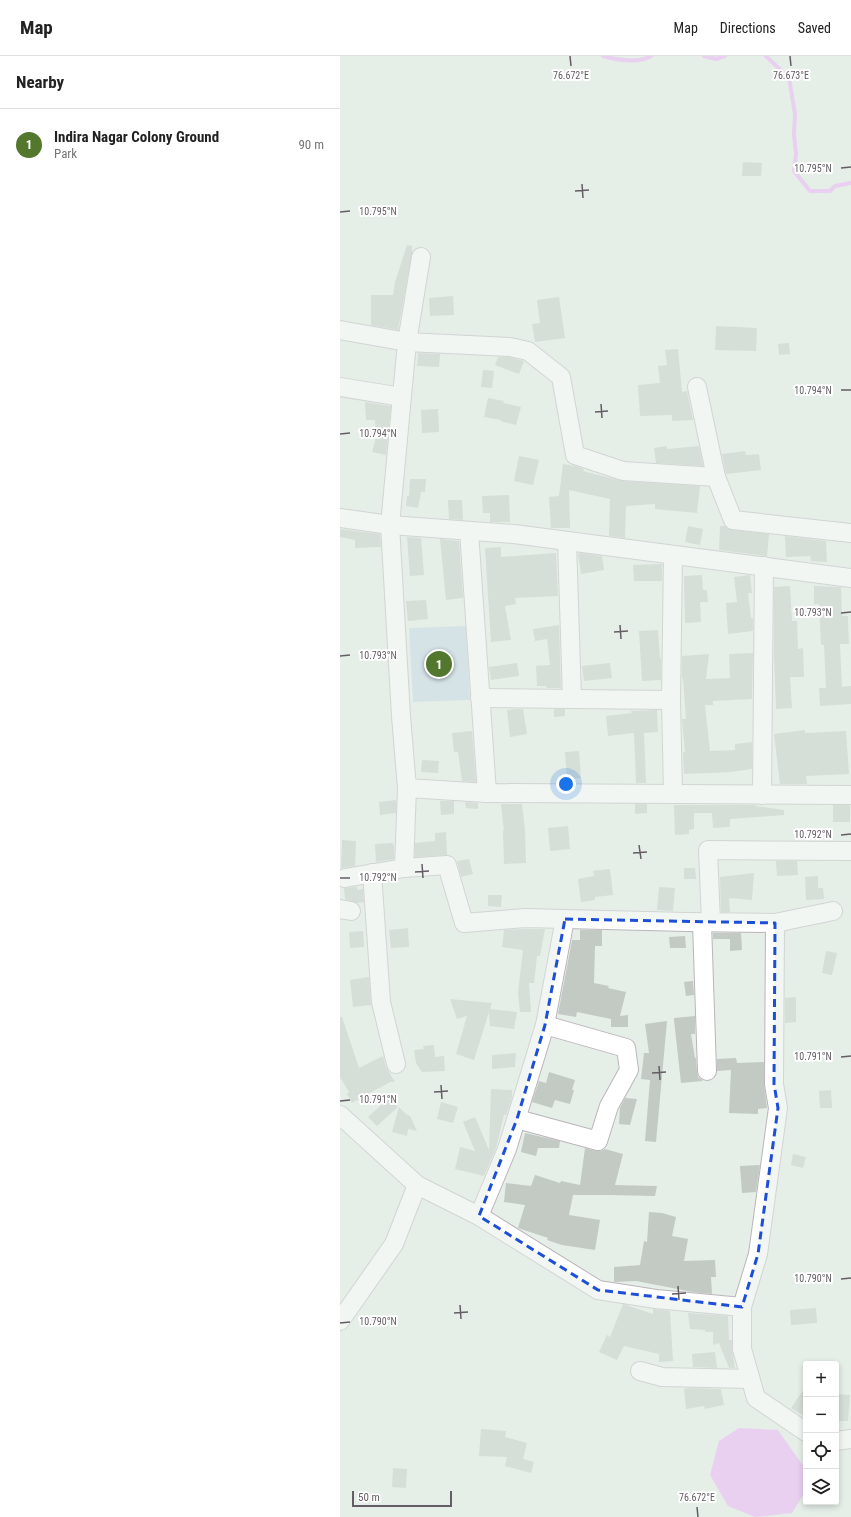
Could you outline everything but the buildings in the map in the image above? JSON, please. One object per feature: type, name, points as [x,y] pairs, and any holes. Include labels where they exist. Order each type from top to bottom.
[{"type":"street","points":[[404,868],[407,788],[401,716],[390,525],[407,342],[421,256]]},
{"type":"street","points":[[340,330],[407,342],[510,347],[528,351],[561,377],[575,455],[623,471],[716,477]]},
{"type":"street","points":[[340,387],[402,397]]},
{"type":"street","points":[[697,387],[716,477],[733,520],[851,534]]},
{"type":"street","points":[[340,518],[390,525],[514,534],[851,578]]},
{"type":"street","points":[[469,531],[487,793]]},
{"type":"street","points":[[567,541],[572,699]]},
{"type":"street","points":[[673,555],[671,700],[673,794]]},
{"type":"street","points":[[762,795],[764,566]]},
{"type":"street","points":[[480,698],[671,700]]},
{"type":"street","points":[[407,788],[487,793],[851,795]]},
{"type":"street","points":[[707,1071],[708,850],[851,851]]},
{"type":"street","points":[[345,878],[404,868],[447,865],[464,923],[525,918],[775,923],[833,911]]},
{"type":"street","points":[[372,873],[381,1002],[396,1064]]},
{"type":"street","points":[[479,1216],[508,1149],[545,1025],[565,919]]},
{"type":"street","points":[[775,923],[774,1084],[778,1108],[758,1254],[742,1306],[742,1349],[756,1398],[803,1430]]},
{"type":"street","points":[[516,1119],[598,1140],[609,1106],[629,1070],[626,1048],[545,1025]]},
{"type":"street","points":[[340,1115],[417,1185],[479,1216],[598,1290],[656,1299],[742,1306]]},
{"type":"street","points":[[340,1321],[394,1244],[417,1185]]},
{"type":"street","points":[[640,1371],[662,1377],[750,1379]]},
{"type":"street","points":[[839,1441],[851,1439]]},
{"type":"highlighted area","points":[[565,919],[775,923],[774,1084],[778,1108],[758,1254],[742,1307],[598,1290],[479,1216],[517,1119],[545,1025]]},
{"type":"shaded area","points":[[466,626],[470,700],[413,702],[409,628]]},
{"type":"shaded area","points":[[739,1428],[778,1430],[803,1466],[803,1495],[792,1513],[755,1517],[728,1506],[710,1475],[719,1441]]},
{"type":"waterway","points":[[603,56],[634,61],[651,56]]},
{"type":"waterway","points":[[704,56],[716,59],[725,56]]},
{"type":"waterway","points":[[766,56],[789,78],[795,114],[794,134],[796,154],[794,171],[810,191],[830,191],[835,186],[851,183]]},
{"type":"place","name":"Indira Nagar Colony Ground","points":[[439,664]]}]
